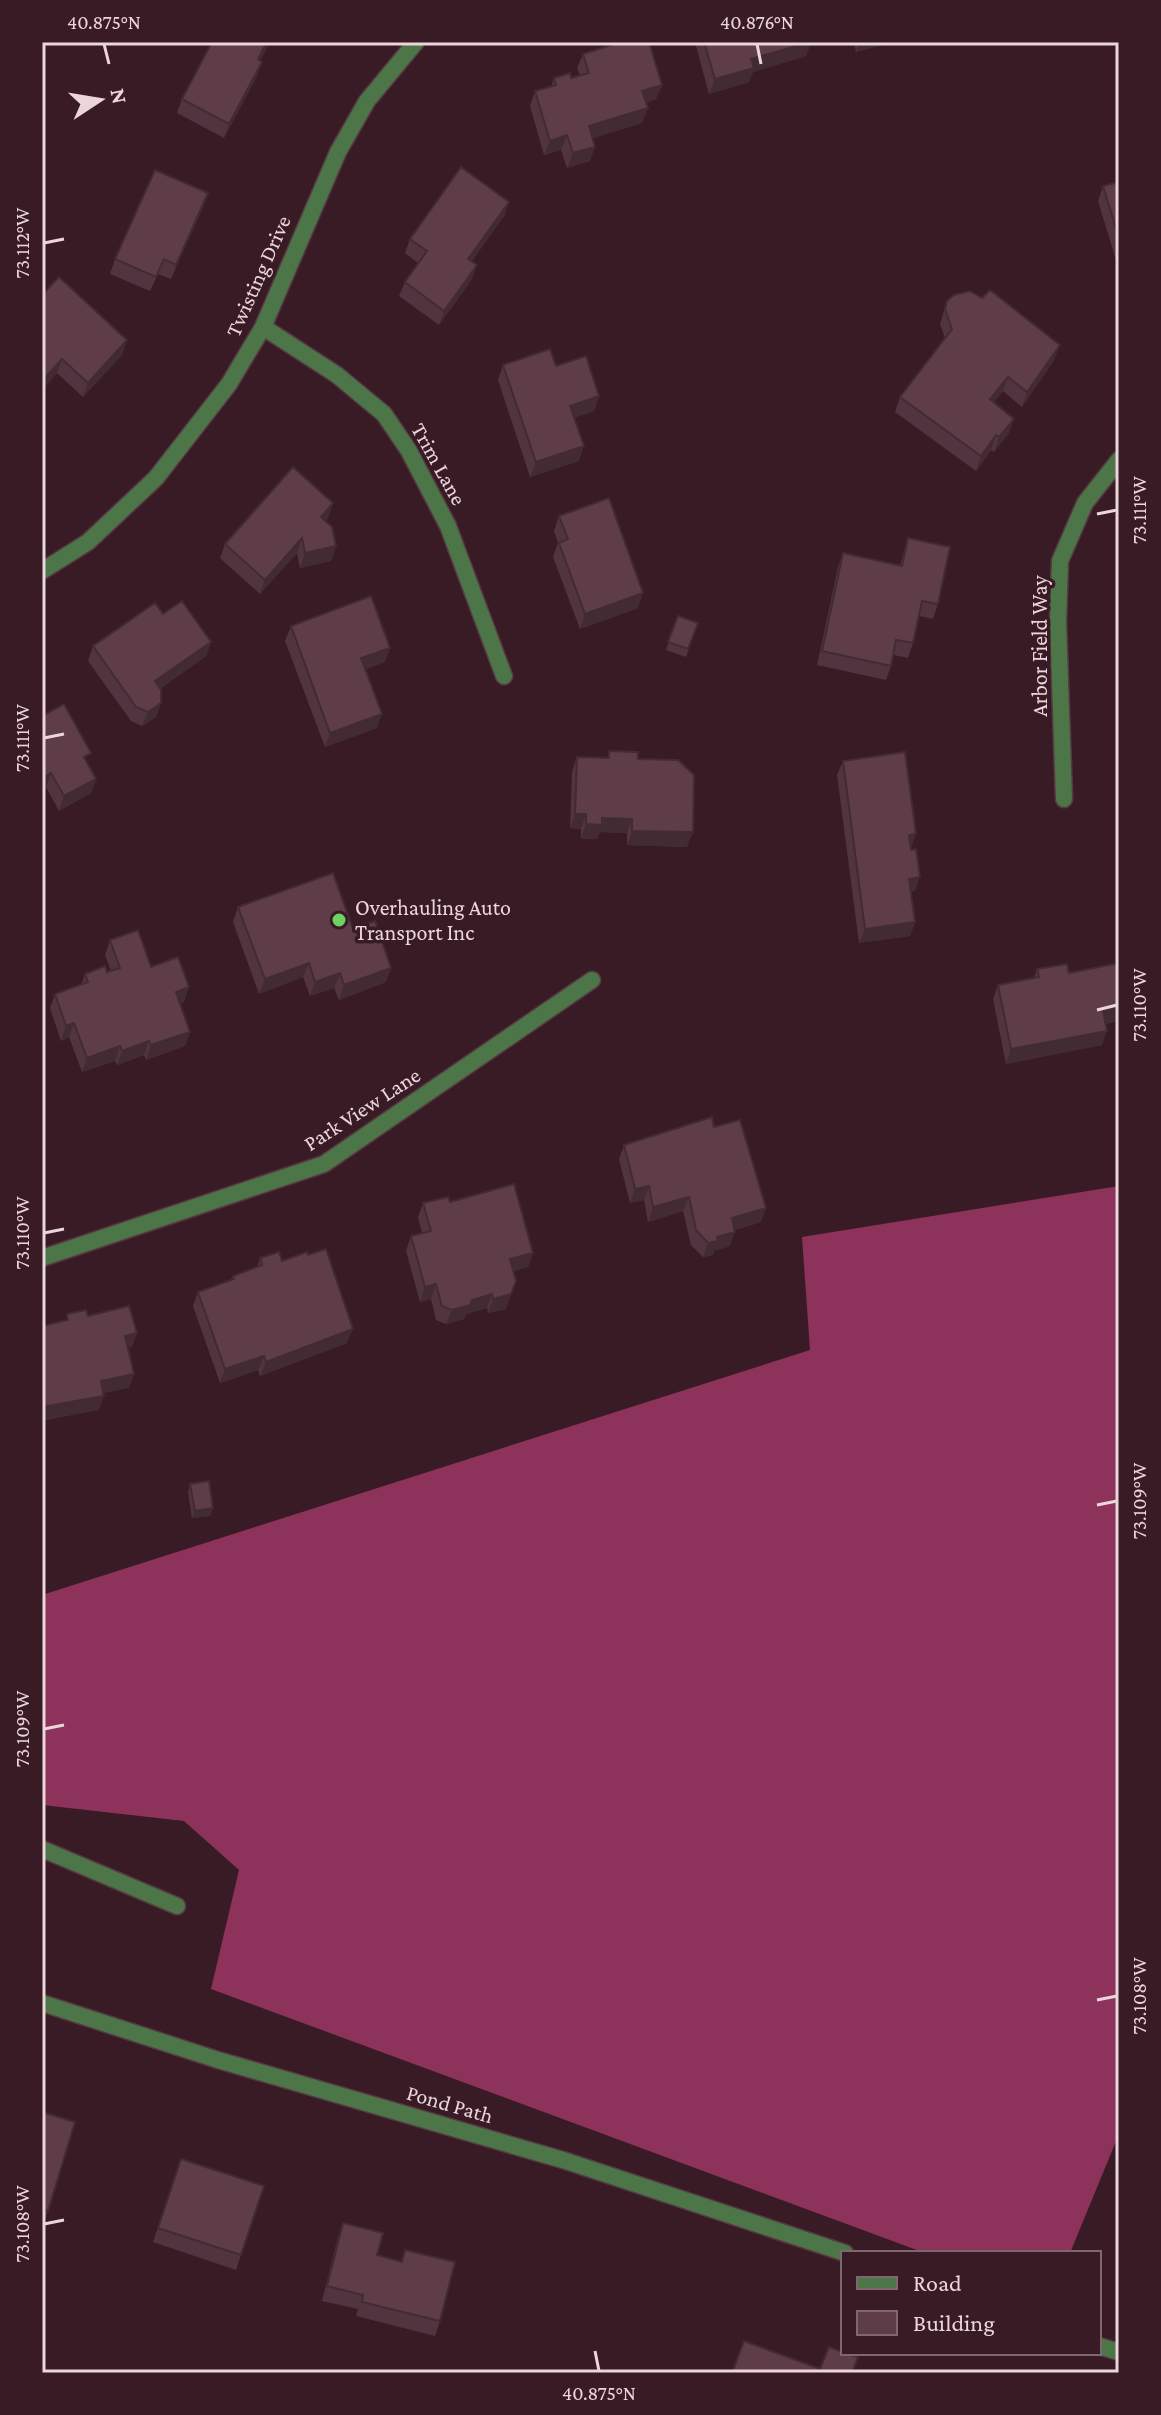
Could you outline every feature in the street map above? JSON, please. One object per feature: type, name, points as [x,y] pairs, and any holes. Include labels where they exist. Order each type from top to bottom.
[{"type":"street","name":"Twisting Drive","points":[[42,571],[88,542],[156,478],[229,384],[263,327],[338,152],[367,101],[416,42]]},
{"type":"street","name":"Trim Lane","points":[[263,327],[349,385],[384,414],[401,438],[448,526],[504,676]]},
{"type":"street","name":"Arbor Field Way","points":[[1064,799],[1058,622],[1060,561],[1085,503],[1119,460]]},
{"type":"street","name":"Park View Lane","points":[[42,1258],[324,1164],[592,980]]},
{"type":"street","points":[[42,1849],[177,1906]]},
{"type":"street","name":"Pond Path","points":[[42,2003],[218,2060],[563,2160],[841,2252]]},
{"type":"shaded area","points":[[1119,1186],[1119,2134],[1071,2251],[920,2251],[211,1989],[239,1870],[184,1821],[42,1805],[42,1595],[810,1350],[802,1237]]},
{"type":"building","points":[[212,42],[267,42],[258,59],[262,62],[229,124],[182,99]]},
{"type":"building","points":[[621,42],[649,42],[662,85],[642,91],[648,108],[589,126],[595,147],[573,153],[567,135],[550,141],[535,91],[556,85],[554,78],[570,73],[571,78],[589,73],[583,54]]},
{"type":"building","points":[[704,42],[811,42],[751,59],[754,68],[715,79]]},
{"type":"building","points":[[461,167],[509,202],[468,259],[477,265],[444,311],[405,282],[427,251],[410,239]]},
{"type":"building","points":[[155,170],[208,193],[176,265],[164,259],[156,277],[115,259]]},
{"type":"building","points":[[1119,182],[1119,238],[1103,186]]},
{"type":"building","points":[[59,277],[127,340],[88,383],[62,359],[42,381],[42,295]]},
{"type":"building","points":[[990,290],[1060,345],[1027,392],[1008,377],[990,399],[1014,419],[999,437],[996,435],[981,456],[900,397],[952,329],[945,309],[947,301],[954,295],[970,291],[982,298]]},
{"type":"building","points":[[550,349],[556,366],[586,356],[599,396],[570,406],[584,446],[536,462],[503,365]]},
{"type":"building","points":[[293,467],[333,503],[321,517],[332,527],[336,546],[305,553],[302,538],[265,580],[225,544]]},
{"type":"building","points":[[609,498],[643,593],[585,614],[559,543],[568,539],[559,516]]},
{"type":"building","points":[[908,538],[950,547],[938,604],[922,601],[913,643],[896,640],[891,666],[822,651],[843,553],[902,566]]},
{"type":"building","points":[[371,596],[390,648],[361,658],[382,714],[330,733],[291,626]]},
{"type":"building","points":[[182,601],[211,642],[155,681],[161,690],[161,703],[148,712],[136,707],[93,646],[155,603],[163,614]]},
{"type":"building","points":[[678,616],[698,623],[688,649],[668,642]]},
{"type":"building","points":[[64,704],[91,753],[84,757],[96,779],[64,796],[51,773],[42,778],[42,716]]},
{"type":"building","points":[[609,751],[638,752],[638,759],[678,760],[694,775],[693,832],[632,831],[632,819],[602,818],[602,825],[586,824],[586,814],[575,814],[577,757],[609,758]]},
{"type":"building","points":[[905,752],[916,834],[909,835],[911,850],[916,849],[920,877],[909,879],[915,922],[865,929],[843,761]]},
{"type":"building","points":[[333,873],[353,929],[375,921],[391,968],[344,985],[340,973],[315,982],[309,963],[265,979],[238,907]]},
{"type":"building","points":[[138,930],[151,967],[178,957],[189,987],[176,992],[190,1032],[122,1051],[120,1046],[87,1058],[74,1023],[66,1026],[55,994],[88,982],[85,974],[105,966],[107,972],[120,968],[110,940]]},
{"type":"building","points":[[1119,963],[1119,1008],[1103,1011],[1107,1031],[1011,1049],[998,985],[1039,977],[1037,969],[1067,964],[1069,973]]},
{"type":"building","points":[[712,1117],[714,1127],[740,1120],[766,1208],[732,1218],[735,1232],[708,1243],[696,1230],[689,1197],[653,1207],[649,1186],[635,1189],[624,1145]]},
{"type":"building","points":[[514,1184],[533,1253],[510,1259],[516,1281],[511,1294],[493,1299],[492,1294],[452,1310],[442,1306],[436,1284],[425,1287],[411,1236],[431,1231],[423,1203],[448,1197],[450,1202]]},
{"type":"building","points":[[326,1249],[353,1329],[266,1362],[264,1356],[225,1369],[198,1292],[262,1265],[260,1258],[279,1252],[282,1261]]},
{"type":"building","points":[[129,1306],[137,1333],[125,1336],[134,1374],[101,1381],[104,1396],[42,1407],[42,1326],[68,1320],[67,1314],[86,1310],[88,1316]]},
{"type":"building","points":[[209,1481],[213,1508],[195,1511],[190,1484]]},
{"type":"building","points":[[42,2112],[75,2122],[48,2211],[42,2209]]},
{"type":"building","points":[[181,2159],[264,2186],[241,2255],[158,2228]]},
{"type":"building","points":[[343,2223],[383,2233],[377,2255],[402,2262],[405,2250],[455,2262],[440,2321],[362,2302],[363,2295],[327,2286]]},
{"type":"building","points":[[744,2341],[820,2369],[829,2347],[841,2351],[841,2355],[858,2357],[852,2373],[732,2373]]},
{"type":"place","name":"Overhauling Auto Transport Inc","points":[[339,920]]}]
